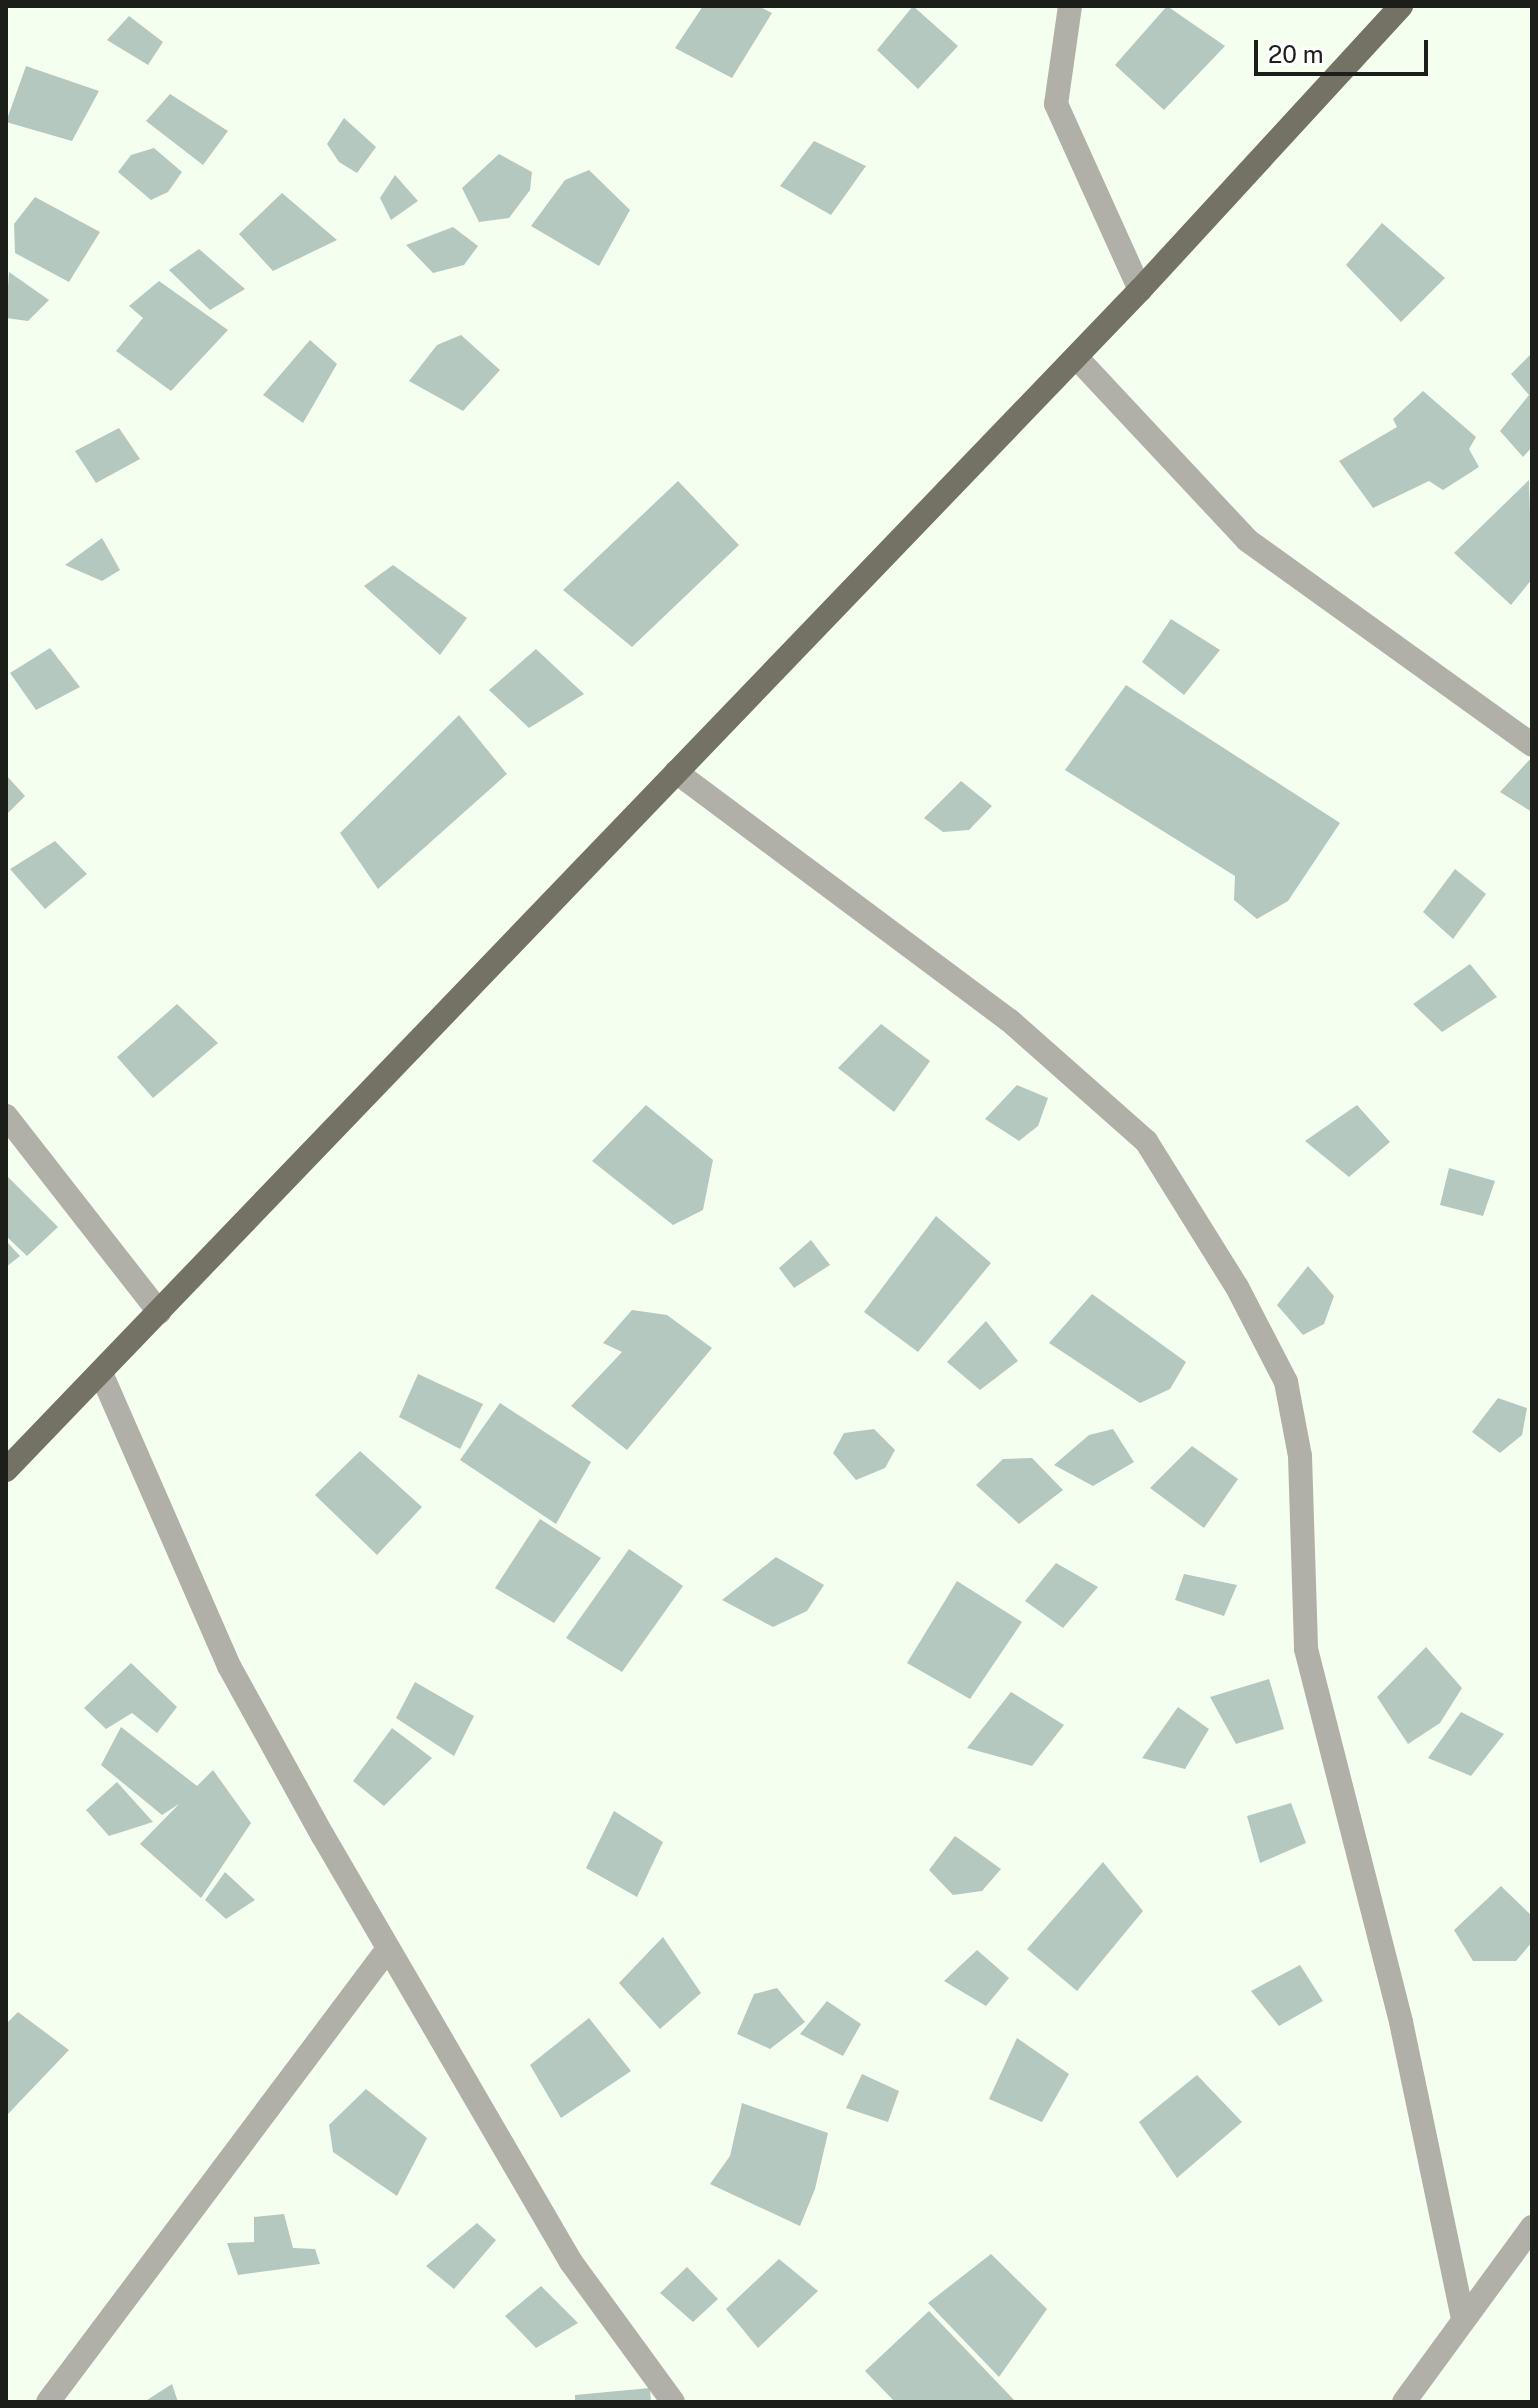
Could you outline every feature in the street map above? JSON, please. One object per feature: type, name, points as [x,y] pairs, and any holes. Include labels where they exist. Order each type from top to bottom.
[{"type":"main road","points":[[6,1470],[1140,290],[1401,6]]},
{"type":"street","points":[[1070,6],[1056,104],[1140,290]]},
{"type":"street","points":[[1076,357],[1247,540],[1532,745]]},
{"type":"street","points":[[676,772],[1009,1020],[1146,1141],[1237,1287],[1286,1382],[1300,1456],[1306,1649],[1401,2022],[1463,2319]]},
{"type":"street","points":[[6,1116],[159,1312]]},
{"type":"street","points":[[101,1373],[229,1666],[387,1950],[441,2030],[571,2262],[673,2402]]},
{"type":"street","points":[[48,2402],[387,1950]]},
{"type":"street","points":[[1404,2402],[1532,2227]]},
{"type":"building","points":[[703,6],[758,6],[772,13],[732,78],[675,48]]},
{"type":"building","points":[[913,6],[958,46],[918,89],[877,50]]},
{"type":"building","points":[[1167,6],[1225,46],[1164,110],[1115,65]]},
{"type":"building","points":[[129,16],[163,42],[148,65],[107,40]]},
{"type":"building","points":[[26,66],[99,91],[72,141],[6,122]]},
{"type":"building","points":[[170,94],[228,131],[203,165],[146,121]]},
{"type":"building","points":[[344,118],[376,147],[357,173],[339,162],[327,144]]},
{"type":"building","points":[[814,141],[866,166],[831,215],[780,186]]},
{"type":"building","points":[[154,148],[182,172],[168,192],[151,200],[118,172],[131,155]]},
{"type":"building","points":[[499,154],[532,172],[530,190],[509,218],[479,222],[462,188]]},
{"type":"building","points":[[589,170],[630,210],[599,266],[531,226],[565,180]]},
{"type":"building","points":[[395,175],[418,201],[391,220],[380,198]]},
{"type":"building","points":[[282,193],[337,240],[273,271],[239,234]]},
{"type":"building","points":[[35,197],[100,232],[69,282],[15,253],[14,224]]},
{"type":"building","points":[[1382,223],[1445,278],[1401,322],[1346,265]]},
{"type":"building","points":[[453,227],[478,246],[464,265],[433,273],[406,245]]},
{"type":"building","points":[[199,249],[245,289],[210,310],[169,270]]},
{"type":"building","points":[[9,272],[49,300],[28,321],[6,318]]},
{"type":"building","points":[[159,281],[228,330],[171,391],[116,351],[143,318],[129,306]]},
{"type":"building","points":[[461,335],[500,370],[463,411],[409,381],[437,345]]},
{"type":"building","points":[[310,340],[337,364],[303,423],[263,395]]},
{"type":"building","points":[[1532,353],[1532,447],[1523,457],[1500,431],[1529,395],[1511,374]]},
{"type":"building","points":[[1423,391],[1476,437],[1469,449],[1479,467],[1443,490],[1429,481],[1373,508],[1339,461],[1397,427],[1393,419]]},
{"type":"building","points":[[119,428],[140,459],[96,483],[75,451]]},
{"type":"building","points":[[1529,480],[1532,579],[1511,605],[1454,553]]},
{"type":"building","points":[[678,481],[739,545],[632,647],[563,590]]},
{"type":"building","points":[[102,538],[120,570],[102,581],[65,565]]},
{"type":"building","points":[[393,565],[467,618],[440,655],[364,586]]},
{"type":"building","points":[[1171,619],[1220,650],[1184,695],[1142,662]]},
{"type":"building","points":[[50,648],[80,687],[36,710],[10,673]]},
{"type":"building","points":[[536,649],[584,694],[529,728],[489,690]]},
{"type":"building","points":[[1126,685],[1340,823],[1288,901],[1257,919],[1234,900],[1235,876],[1065,770]]},
{"type":"building","points":[[459,715],[507,774],[378,889],[340,833]]},
{"type":"building","points":[[1532,757],[1532,812],[1500,792]]},
{"type":"building","points":[[6,775],[25,796],[6,815]]},
{"type":"building","points":[[961,781],[992,806],[969,830],[943,832],[924,818]]},
{"type":"building","points":[[55,841],[87,874],[45,909],[10,869]]},
{"type":"building","points":[[1455,869],[1486,894],[1453,939],[1423,912]]},
{"type":"building","points":[[1470,964],[1497,997],[1442,1032],[1413,1004]]},
{"type":"building","points":[[177,1004],[218,1043],[153,1098],[117,1057]]},
{"type":"building","points":[[881,1024],[930,1061],[894,1112],[838,1068]]},
{"type":"building","points":[[1017,1085],[1048,1098],[1038,1126],[1019,1141],[985,1119]]},
{"type":"building","points":[[646,1105],[713,1160],[703,1210],[673,1225],[592,1161]]},
{"type":"building","points":[[1357,1105],[1390,1142],[1349,1177],[1305,1141]]},
{"type":"building","points":[[1449,1168],[1495,1181],[1483,1216],[1440,1205]]},
{"type":"building","points":[[6,1175],[58,1227],[27,1256],[6,1236]]},
{"type":"building","points":[[936,1216],[991,1263],[918,1352],[864,1312]]},
{"type":"building","points":[[811,1240],[830,1265],[794,1288],[779,1268]]},
{"type":"building","points":[[6,1241],[20,1256],[6,1267]]},
{"type":"building","points":[[1308,1266],[1334,1296],[1324,1324],[1303,1335],[1277,1305]]},
{"type":"building","points":[[1092,1294],[1186,1362],[1170,1389],[1140,1403],[1049,1343]]},
{"type":"building","points":[[632,1310],[667,1315],[712,1348],[627,1450],[571,1406],[622,1352],[603,1343]]},
{"type":"building","points":[[986,1321],[1018,1361],[980,1390],[947,1362]]},
{"type":"building","points":[[418,1374],[483,1404],[460,1449],[399,1417]]},
{"type":"building","points":[[1498,1398],[1527,1408],[1522,1435],[1500,1453],[1472,1432]]},
{"type":"building","points":[[500,1403],[591,1462],[556,1524],[460,1460]]},
{"type":"building","points":[[874,1429],[895,1450],[885,1468],[856,1480],[833,1453],[844,1433]]},
{"type":"building","points":[[1113,1429],[1134,1462],[1093,1486],[1054,1465],[1089,1435]]},
{"type":"building","points":[[1192,1446],[1238,1479],[1204,1528],[1150,1488]]},
{"type":"building","points":[[360,1451],[422,1507],[377,1555],[315,1495]]},
{"type":"building","points":[[1032,1458],[1063,1490],[1019,1524],[976,1485],[1003,1459]]},
{"type":"building","points":[[540,1519],[601,1558],[554,1623],[495,1588]]},
{"type":"building","points":[[629,1549],[683,1586],[622,1672],[566,1638]]},
{"type":"building","points":[[776,1557],[824,1585],[807,1611],[773,1627],[722,1600]]},
{"type":"building","points":[[1056,1563],[1098,1587],[1063,1628],[1025,1601]]},
{"type":"building","points":[[1184,1574],[1237,1585],[1224,1616],[1175,1600]]},
{"type":"building","points":[[957,1581],[1022,1622],[970,1699],[907,1663]]},
{"type":"building","points":[[1426,1647],[1462,1688],[1440,1723],[1408,1744],[1377,1697]]},
{"type":"building","points":[[131,1663],[177,1707],[157,1733],[132,1713],[106,1729],[84,1708]]},
{"type":"building","points":[[1269,1679],[1284,1729],[1236,1744],[1210,1697]]},
{"type":"building","points":[[415,1682],[474,1716],[454,1756],[396,1718]]},
{"type":"building","points":[[1011,1692],[1064,1725],[1032,1766],[967,1748]]},
{"type":"building","points":[[1178,1707],[1209,1729],[1185,1769],[1142,1758]]},
{"type":"building","points":[[1461,1712],[1504,1734],[1471,1776],[1428,1758]]},
{"type":"building","points":[[121,1727],[197,1786],[213,1770],[251,1823],[201,1898],[140,1844],[179,1804],[162,1815],[101,1765]]},
{"type":"building","points":[[392,1728],[432,1758],[384,1806],[353,1781]]},
{"type":"building","points":[[117,1782],[153,1822],[109,1836],[86,1810]]},
{"type":"building","points":[[1291,1803],[1306,1843],[1260,1863],[1247,1816]]},
{"type":"building","points":[[614,1811],[663,1842],[637,1897],[586,1868]]},
{"type":"building","points":[[955,1836],[1001,1869],[982,1891],[953,1895],[929,1870]]},
{"type":"building","points":[[1103,1862],[1143,1911],[1077,1991],[1027,1949]]},
{"type":"building","points":[[225,1872],[255,1900],[226,1919],[205,1900]]},
{"type":"building","points":[[1501,1886],[1532,1916],[1532,1942],[1516,1961],[1473,1961],[1454,1930]]},
{"type":"building","points":[[663,1937],[701,1993],[660,2029],[619,1983]]},
{"type":"building","points":[[977,1950],[1009,1978],[986,2006],[944,1981]]},
{"type":"building","points":[[1300,1965],[1323,2001],[1279,2026],[1251,1991]]},
{"type":"building","points":[[777,1988],[805,2022],[770,2049],[737,2034],[754,1994]]},
{"type":"building","points":[[827,2001],[861,2024],[843,2056],[800,2034]]},
{"type":"building","points":[[18,2012],[69,2050],[8,2114],[6,2024]]},
{"type":"building","points":[[589,2018],[631,2071],[561,2118],[530,2065]]},
{"type":"building","points":[[1017,2038],[1069,2074],[1042,2122],[989,2099]]},
{"type":"building","points":[[862,2074],[899,2091],[888,2122],[846,2108]]},
{"type":"building","points":[[1197,2075],[1242,2122],[1177,2178],[1139,2122]]},
{"type":"building","points":[[366,2089],[427,2138],[397,2196],[333,2152],[329,2125]]},
{"type":"building","points":[[742,2103],[828,2133],[815,2189],[800,2226],[710,2184],[730,2156]]},
{"type":"building","points":[[284,2214],[293,2248],[315,2249],[320,2264],[238,2275],[227,2243],[254,2242],[254,2217]]},
{"type":"building","points":[[477,2223],[496,2240],[454,2289],[426,2266]]},
{"type":"building","points":[[991,2254],[1047,2309],[999,2377],[928,2303]]},
{"type":"building","points":[[779,2259],[818,2291],[758,2348],[726,2309]]},
{"type":"building","points":[[687,2267],[718,2299],[693,2322],[660,2293]]},
{"type":"building","points":[[541,2286],[578,2323],[536,2348],[505,2316]]},
{"type":"building","points":[[929,2311],[1016,2402],[895,2402],[865,2371]]},
{"type":"building","points":[[172,2384],[178,2402],[144,2402]]},
{"type":"building","points":[[650,2388],[651,2402],[575,2402],[575,2395]]}]
